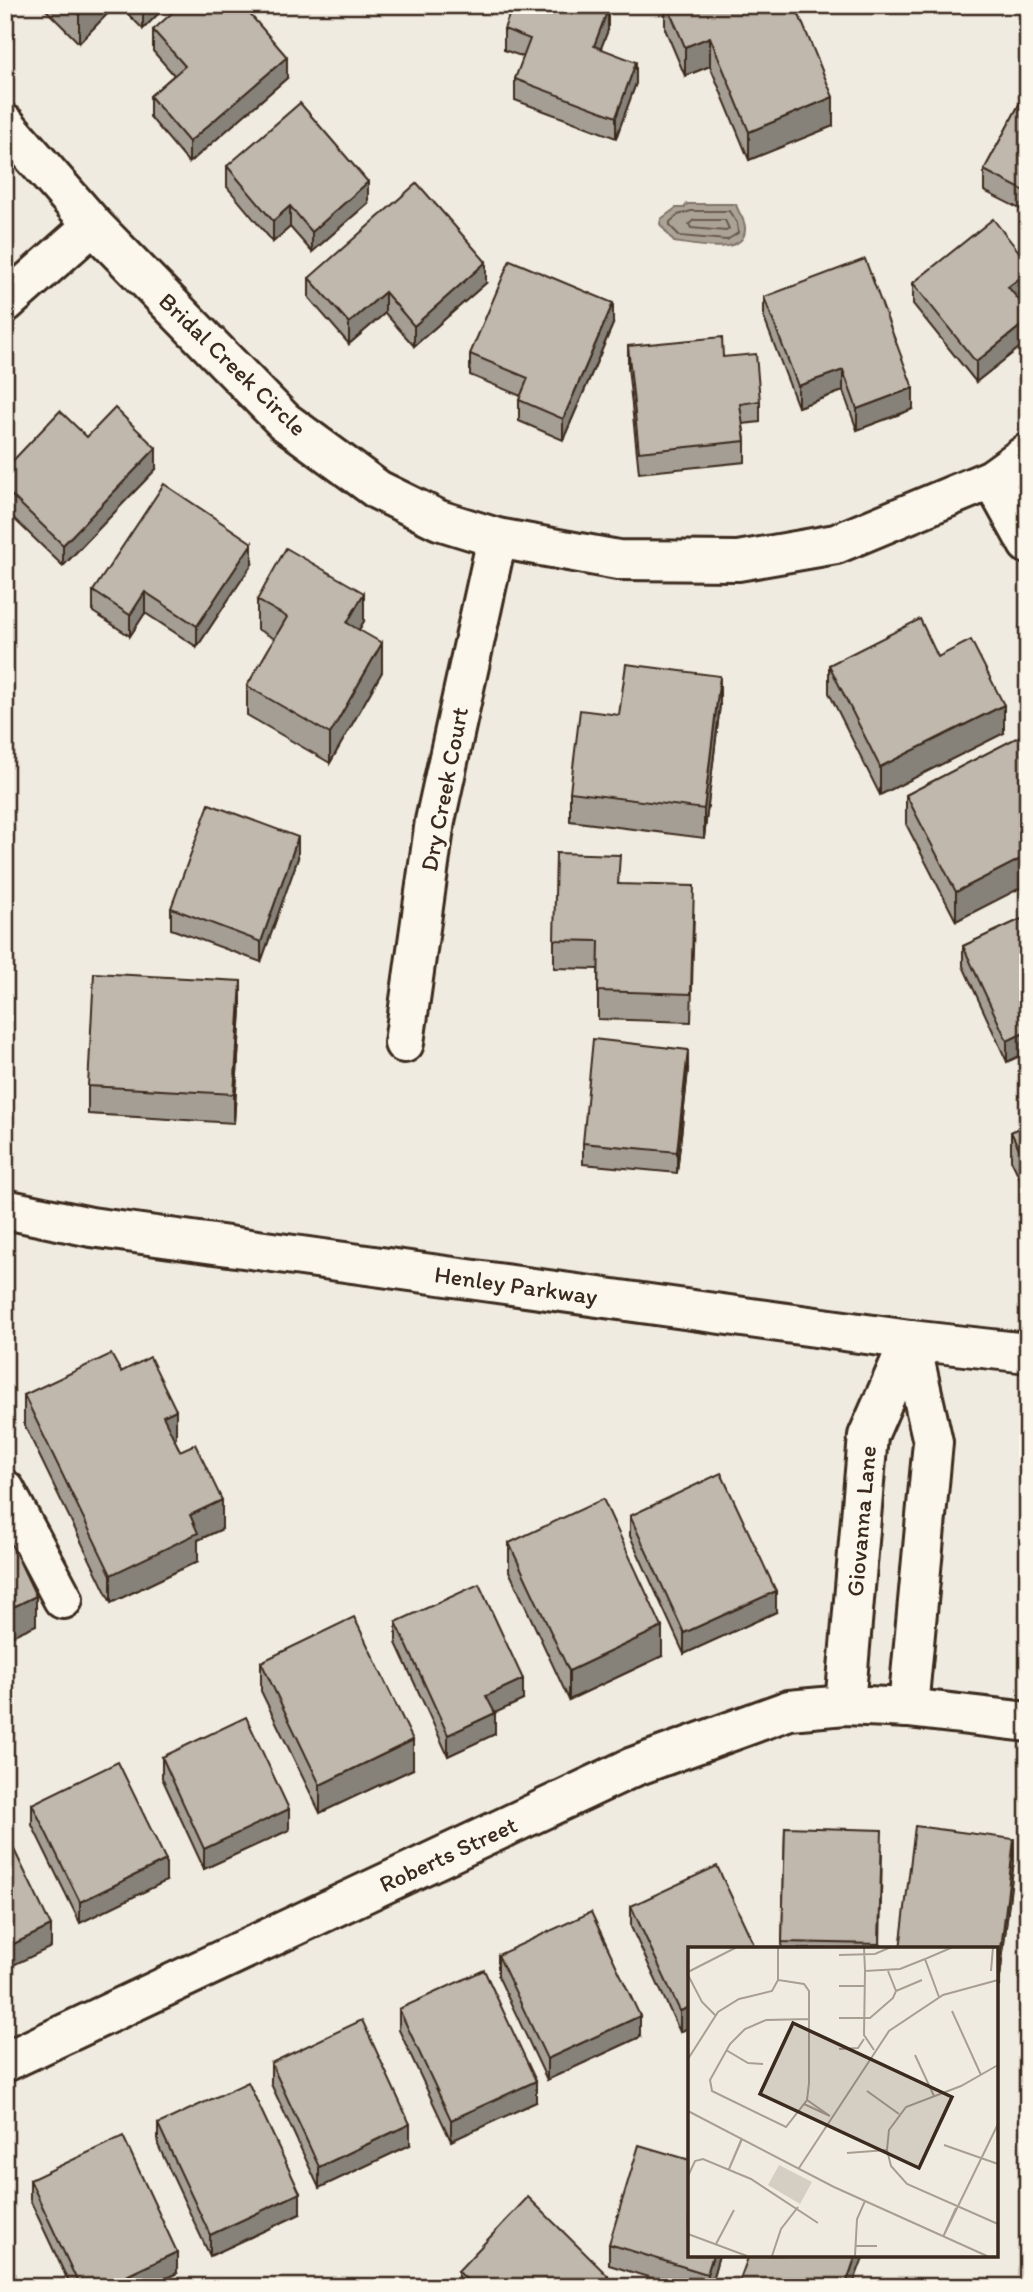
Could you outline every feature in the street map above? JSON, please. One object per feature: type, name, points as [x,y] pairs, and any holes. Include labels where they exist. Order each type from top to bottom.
[{"type":"street","name":"Bridal Creek Circle","points":[[5,124],[93,225],[284,421],[377,489],[439,520],[497,538],[618,560],[738,561],[836,544],[992,479],[1028,453]]},
{"type":"street","points":[[5,303],[93,225]]},
{"type":"street","points":[[992,479],[1028,544]]},
{"type":"street","name":"Dry Creek Court","points":[[404,1043],[435,821],[497,538]]},
{"type":"street","name":"Henley Parkway","points":[[5,1209],[91,1227],[910,1340],[1028,1353]]},
{"type":"street","points":[[908,1708],[933,1442],[910,1340]]},
{"type":"street","name":"Giovanna Lane","points":[[845,1705],[868,1436],[910,1340]]},
{"type":"street","points":[[5,1490],[63,1599]]},
{"type":"street","name":"Roberts Street","points":[[5,2062],[633,1767],[789,1710],[845,1705],[908,1708],[1028,1722]]},
{"type":"water","points":[[687,204],[736,204],[745,226],[742,238],[736,244],[716,247],[674,242],[660,224],[661,219]]},
{"type":"building","points":[[70,5],[88,5],[79,15]]},
{"type":"building","points":[[181,5],[242,5],[287,57],[189,142],[150,96],[185,66],[153,30]]},
{"type":"building","points":[[513,5],[597,5],[608,9],[594,46],[636,62],[616,117],[515,79],[530,39],[504,29]]},
{"type":"building","points":[[667,5],[795,5],[833,97],[749,132],[710,37],[685,47]]},
{"type":"building","points":[[1028,88],[1028,193],[984,170]]},
{"type":"building","points":[[300,103],[368,182],[312,232],[290,206],[273,221],[227,166]]},
{"type":"building","points":[[417,183],[486,262],[414,326],[385,292],[349,323],[309,278]]},
{"type":"building","points":[[993,219],[1028,263],[1028,272],[1008,287],[1028,311],[1028,320],[976,362],[913,283]]},
{"type":"building","points":[[865,259],[913,388],[857,409],[843,370],[798,386],[764,297]]},
{"type":"building","points":[[510,260],[613,303],[563,419],[519,400],[528,378],[470,354]]},
{"type":"building","points":[[722,337],[723,357],[756,354],[760,401],[740,404],[745,441],[639,452],[628,346]]},
{"type":"building","points":[[115,408],[156,448],[63,545],[5,489],[5,469],[60,411],[87,437]]},
{"type":"building","points":[[164,484],[252,543],[197,626],[145,592],[130,615],[93,591]]},
{"type":"building","points":[[286,548],[364,593],[347,623],[382,643],[330,734],[247,686],[287,617],[257,600]]},
{"type":"building","points":[[920,619],[938,657],[971,640],[1004,705],[880,767],[829,665]]},
{"type":"building","points":[[626,664],[720,676],[704,809],[570,792],[580,710],[619,715]]},
{"type":"building","points":[[1028,732],[1028,855],[956,892],[906,795]]},
{"type":"building","points":[[209,804],[298,837],[261,942],[171,908]]},
{"type":"building","points":[[556,853],[620,855],[618,884],[694,886],[691,994],[598,991],[599,941],[554,940]]},
{"type":"building","points":[[1028,916],[1028,1031],[1007,1041],[963,946]]},
{"type":"building","points":[[94,973],[241,981],[234,1094],[88,1086]]},
{"type":"building","points":[[593,1039],[688,1050],[677,1152],[583,1143]]},
{"type":"building","points":[[1028,1123],[1028,1167],[1011,1132]]},
{"type":"building","points":[[111,1354],[121,1372],[150,1357],[176,1410],[163,1416],[180,1451],[195,1444],[222,1500],[190,1515],[198,1533],[111,1575],[24,1395]]},
{"type":"building","points":[[721,1473],[776,1591],[684,1633],[630,1516]]},
{"type":"building","points":[[603,1499],[662,1627],[569,1671],[509,1543]]},
{"type":"building","points":[[5,1531],[36,1596],[5,1611]]},
{"type":"building","points":[[479,1584],[523,1679],[486,1696],[495,1713],[448,1735],[396,1622]]},
{"type":"building","points":[[354,1617],[413,1740],[320,1785],[261,1662]]},
{"type":"building","points":[[246,1717],[289,1809],[204,1849],[162,1757]]},
{"type":"building","points":[[118,1762],[166,1860],[80,1902],[32,1804]]},
{"type":"building","points":[[915,1826],[1014,1839],[999,1966],[998,1947],[900,1947]]},
{"type":"building","points":[[785,1827],[882,1830],[879,1944],[782,1942]]},
{"type":"building","points":[[5,1831],[51,1926],[5,1948]]},
{"type":"building","points":[[717,1866],[755,1947],[688,1947],[688,2008],[680,2011],[631,1906]]},
{"type":"building","points":[[591,1912],[640,2016],[547,2059],[498,1955]]},
{"type":"building","points":[[484,1970],[536,2081],[451,2120],[399,2009]]},
{"type":"building","points":[[362,2020],[410,2124],[319,2167],[271,2063]]},
{"type":"building","points":[[248,2082],[300,2193],[210,2235],[158,2124]]},
{"type":"building","points":[[123,2136],[177,2252],[103,2287],[80,2287],[30,2180]]},
{"type":"building","points":[[639,2145],[688,2159],[688,2257],[712,2257],[707,2274],[609,2244]]},
{"type":"building","points":[[528,2197],[608,2276],[598,2287],[474,2287],[458,2271]]},
{"type":"building","points":[[748,2257],[855,2257],[845,2287],[751,2287],[739,2282]]}]
